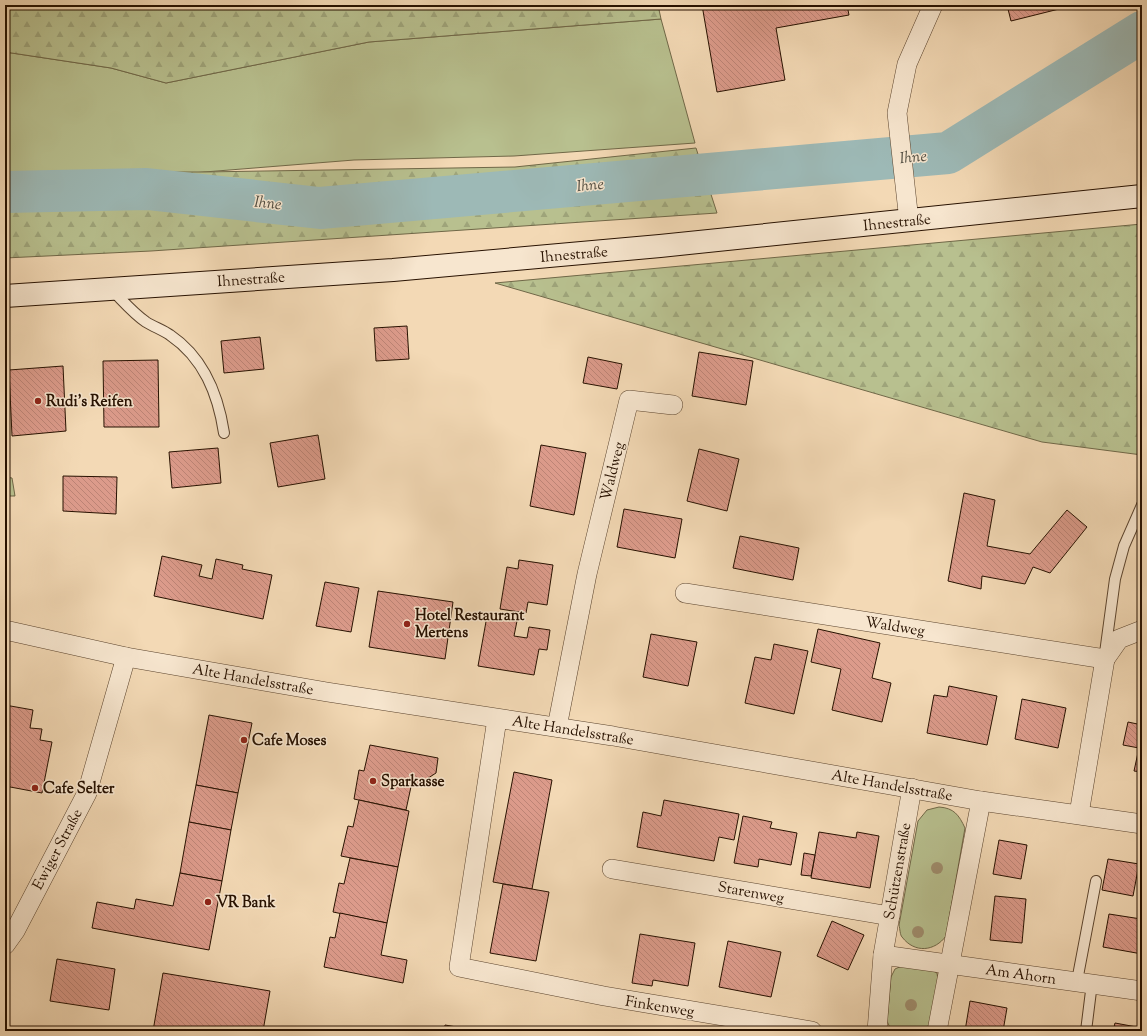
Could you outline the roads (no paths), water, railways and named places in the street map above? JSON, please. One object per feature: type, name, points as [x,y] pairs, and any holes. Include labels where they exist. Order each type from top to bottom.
[{"type":"main road","name":"Ihnestraße","points":[[5,296],[393,270],[909,221],[1142,196]]},
{"type":"street","points":[[909,221],[897,113],[907,64],[933,5]]},
{"type":"street","name":"Waldweg","points":[[556,727],[587,574],[629,400],[673,405]]},
{"type":"street","name":"Waldweg","points":[[685,593],[1105,659]]},
{"type":"street","name":"Alte Handelsstraße","points":[[5,630],[126,657],[327,692],[556,727],[981,801],[1142,824]]},
{"type":"street","points":[[1079,814],[1105,659],[1119,639],[1142,630]]},
{"type":"street","name":"Ewiger Straße","points":[[8,935],[87,793],[126,657]]},
{"type":"street","name":"Finkenweg","points":[[497,719],[459,967],[604,996],[812,1031]]},
{"type":"street","name":"Schützenstraße","points":[[878,1031],[883,955],[912,788]]},
{"type":"street","points":[[937,1031],[981,801]]},
{"type":"street","name":"Starenweg","points":[[612,869],[890,916]]},
{"type":"street","points":[[883,955],[950,964]]},
{"type":"street","name":"Am Ahorn","points":[[950,964],[1142,991]]},
{"type":"lane","points":[[111,289],[146,322],[170,334],[190,350],[205,370],[215,394],[224,433]]},
{"type":"lane","points":[[1105,659],[1115,579],[1124,546],[1142,505]]},
{"type":"lane","points":[[1086,1031],[1085,982],[1096,881]]},
{"type":"waterway","name":"Ihne","points":[[5,192],[147,189],[320,208],[948,153],[1142,32]]},
{"type":"place","name":"Rudi's Reifen","points":[[38,401]]},
{"type":"place","name":"Hotel Restaurant Mertens","points":[[407,624]]},
{"type":"place","name":"Cafe Moses","points":[[244,740]]},
{"type":"place","name":"Sparkasse","points":[[373,781]]},
{"type":"place","name":"Cafe Selter","points":[[35,788]]},
{"type":"place","name":"VR Bank","points":[[208,902]]}]
